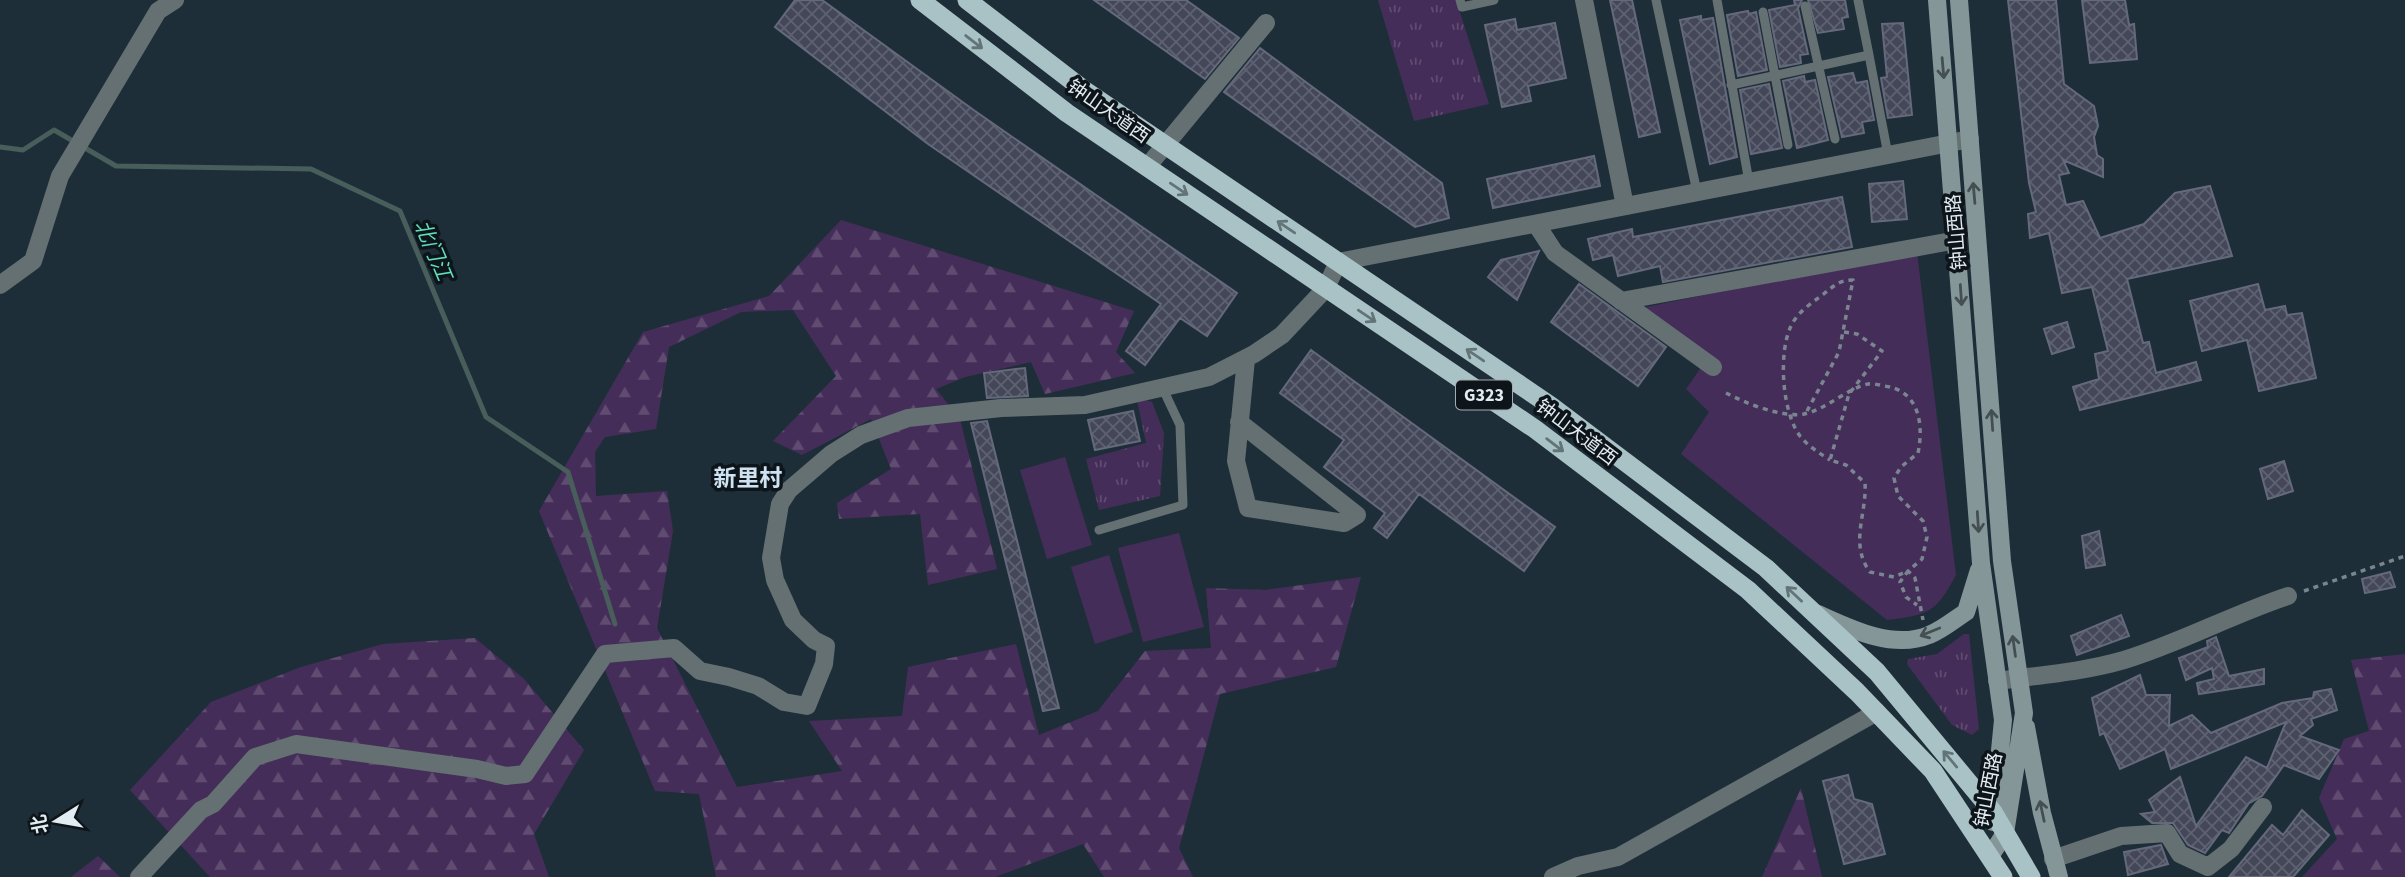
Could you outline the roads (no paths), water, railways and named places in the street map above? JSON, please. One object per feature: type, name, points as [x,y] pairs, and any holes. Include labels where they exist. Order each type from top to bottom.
[{"type":"highway","name":"钟山大道西","points":[[920,0],[1067,113],[1535,429],[1748,590],[1877,712],[1933,771],[1991,855],[2003,877]]},
{"type":"highway","name":"钟山大道西","points":[[967,0],[1084,90],[1551,406],[1766,568],[1877,672],[1993,812],[2031,877]]},
{"type":"main road","name":"钟山西路","points":[[1937,0],[1981,564],[2003,720],[1991,855]]},
{"type":"main road","name":"钟山西路","points":[[1959,0],[2002,561],[2024,713],[2006,833],[1991,855]]},
{"type":"main road","points":[[1814,612],[1863,634],[1892,639],[1928,636],[1966,612],[1981,564]]},
{"type":"main road","points":[[2024,713],[2053,859],[2059,877]]},
{"type":"street","points":[[0,285],[33,261],[60,176],[69,159],[88,132],[158,11],[174,0]]},
{"type":"street","points":[[1584,0],[1625,206]]},
{"type":"street","points":[[1147,167],[1266,23]]},
{"type":"street","points":[[139,877],[201,810],[213,804],[256,757],[296,744],[477,769],[506,776],[525,774],[605,654],[674,648],[700,671],[758,686],[785,702],[807,706],[824,664],[827,646],[793,620],[775,580],[771,558],[780,504],[789,490],[831,454],[861,435],[908,418],[1001,408],[1085,405],[1209,377],[1245,359],[1282,335],[1326,288],[1338,262],[1970,139]]},
{"type":"street","points":[[1536,224],[1555,253],[1713,367]]},
{"type":"street","points":[[1621,301],[1957,240]]},
{"type":"street","points":[[1239,422],[1357,515],[1344,523],[1248,508],[1236,461],[1239,422],[1245,359]]},
{"type":"street","points":[[1997,681],[2124,659],[2247,609],[2288,596]]},
{"type":"street","points":[[1553,877],[1578,866],[1618,857],[1877,712]]},
{"type":"street","points":[[2053,859],[2121,836],[2167,833],[2180,854],[2208,867],[2231,849],[2263,807]]},
{"type":"lane","points":[[1460,0],[1462,7],[1494,0]]},
{"type":"lane","points":[[1656,0],[1698,192]]},
{"type":"lane","points":[[1717,0],[1749,183]]},
{"type":"lane","points":[[1858,0],[1888,155]]},
{"type":"lane","points":[[1805,6],[1835,139]]},
{"type":"lane","points":[[1763,12],[1788,145]]},
{"type":"lane","points":[[1731,85],[1869,55]]},
{"type":"lane","points":[[1099,530],[1183,505],[1180,425],[1162,387]]},
{"type":"waterway","name":"北门江","points":[[0,147],[23,150],[54,130],[116,166],[311,169],[400,211],[486,417],[568,472],[615,624]]},
{"type":"district","name":"新里村","points":[[748,478]]}]
